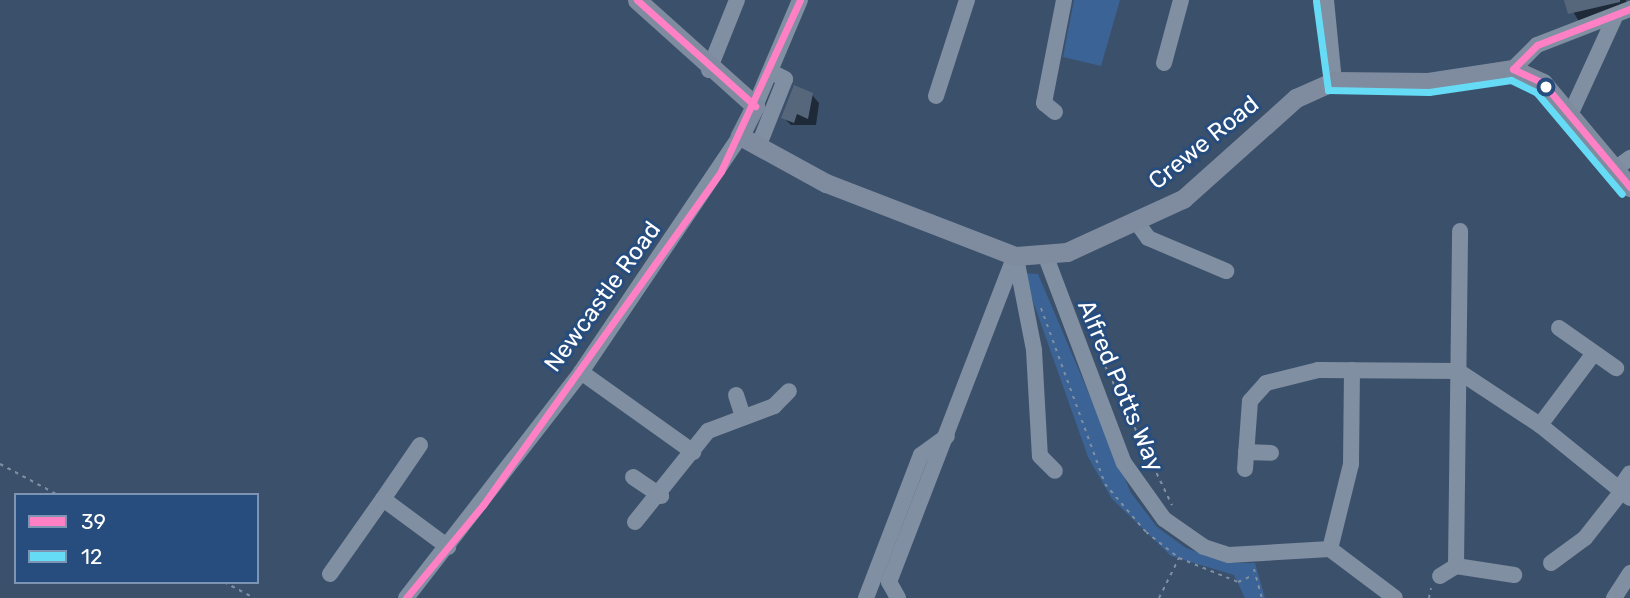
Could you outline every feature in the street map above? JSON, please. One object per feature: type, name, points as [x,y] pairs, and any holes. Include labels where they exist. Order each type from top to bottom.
[{"type":"main road","points":[[637,0],[709,70],[755,106]]},
{"type":"main road","points":[[1513,69],[1543,83],[1570,115],[1623,164],[1630,187]]},
{"type":"main road","name":"Crewe Road","points":[[740,136],[826,183],[1016,256],[1046,257],[1138,224],[1183,199],[1296,98],[1334,81],[1428,82],[1513,69]]},
{"type":"main road","name":"Newcastle Road","points":[[740,136],[755,106]]},
{"type":"street","points":[[709,70],[737,0]]},
{"type":"street","name":"Newcastle Road","points":[[755,106],[800,0]]},
{"type":"street","points":[[936,96],[967,0]]},
{"type":"street","points":[[1055,112],[1044,103],[1064,0]]},
{"type":"street","points":[[1164,63],[1181,0]]},
{"type":"street","points":[[1326,0],[1334,81]]},
{"type":"street","points":[[1513,69],[1537,45],[1624,16]]},
{"type":"street","points":[[1570,115],[1624,16]]},
{"type":"street","points":[[758,148],[785,79],[771,72]]},
{"type":"street","name":"Newcastle Road","points":[[406,598],[581,372],[740,136]]},
{"type":"street","points":[[1138,224],[1148,238],[1226,271]]},
{"type":"street","points":[[1460,231],[1458,371],[1464,569]]},
{"type":"street","points":[[898,598],[889,582],[1016,256]]},
{"type":"street","points":[[1016,256],[1034,351],[1040,456],[1055,471]]},
{"type":"street","name":"Alfred Potts Way","points":[[1046,257],[1124,463],[1145,500],[1204,547],[1252,555],[1330,549]]},
{"type":"street","points":[[1559,328],[1616,368]]},
{"type":"street","points":[[1540,425],[1594,353]]},
{"type":"street","points":[[1352,370],[1351,464],[1330,549],[1395,598]]},
{"type":"street","points":[[1245,469],[1245,452],[1255,390],[1291,375],[1352,370],[1458,371],[1540,425],[1624,493]]},
{"type":"street","points":[[581,372],[693,452]]},
{"type":"street","points":[[635,522],[659,499],[716,425],[789,391]]},
{"type":"street","points":[[736,395],[750,411]]},
{"type":"street","points":[[866,598],[921,455],[947,436]]},
{"type":"street","points":[[330,574],[420,445]]},
{"type":"street","points":[[1245,452],[1271,453]]},
{"type":"street","points":[[1550,563],[1586,538],[1624,493],[1630,473]]},
{"type":"street","points":[[633,477],[659,499]]},
{"type":"street","points":[[383,499],[448,547]]},
{"type":"street","points":[[1440,576],[1464,569],[1514,575]]},
{"type":"street","points":[[1614,598],[1630,573]]},
{"type":"path","points":[[1037,299],[1105,484],[1146,532],[1180,558],[1238,582],[1254,575]]},
{"type":"path","points":[[1091,336],[1173,508]]},
{"type":"path","points":[[0,464],[54,493]]},
{"type":"path","points":[[1252,555],[1254,575],[1262,598]]},
{"type":"path","points":[[1159,598],[1180,558]]},
{"type":"path","points":[[228,584],[254,598]]},
{"type":"shaded area","points":[[1074,0],[1120,0],[1101,66],[1063,57]]},
{"type":"shaded area","points":[[1023,273],[1038,274],[1131,493],[1157,527],[1186,548],[1228,563],[1255,563],[1265,598],[1245,598],[1234,575],[1171,556],[1112,499],[1088,457]]},
{"type":"building","points":[[1564,0],[1620,0],[1620,2],[1568,14]]},
{"type":"building","points":[[794,85],[813,93],[808,119],[797,114],[794,123],[781,118]]},
{"type":"transit line","name":"39","points":[[637,0],[755,106]]},
{"type":"transit line","name":"39","points":[[406,598],[483,505],[721,171],[800,0]]},
{"type":"transit line","name":"12","points":[[1316,1],[1328,90],[1429,92],[1511,80],[1536,92],[1622,194]]},
{"type":"transit line","name":"39","points":[[1513,69],[1537,45],[1630,9]]},
{"type":"transit line","name":"39","points":[[1513,69],[1543,83],[1630,187]]}]
